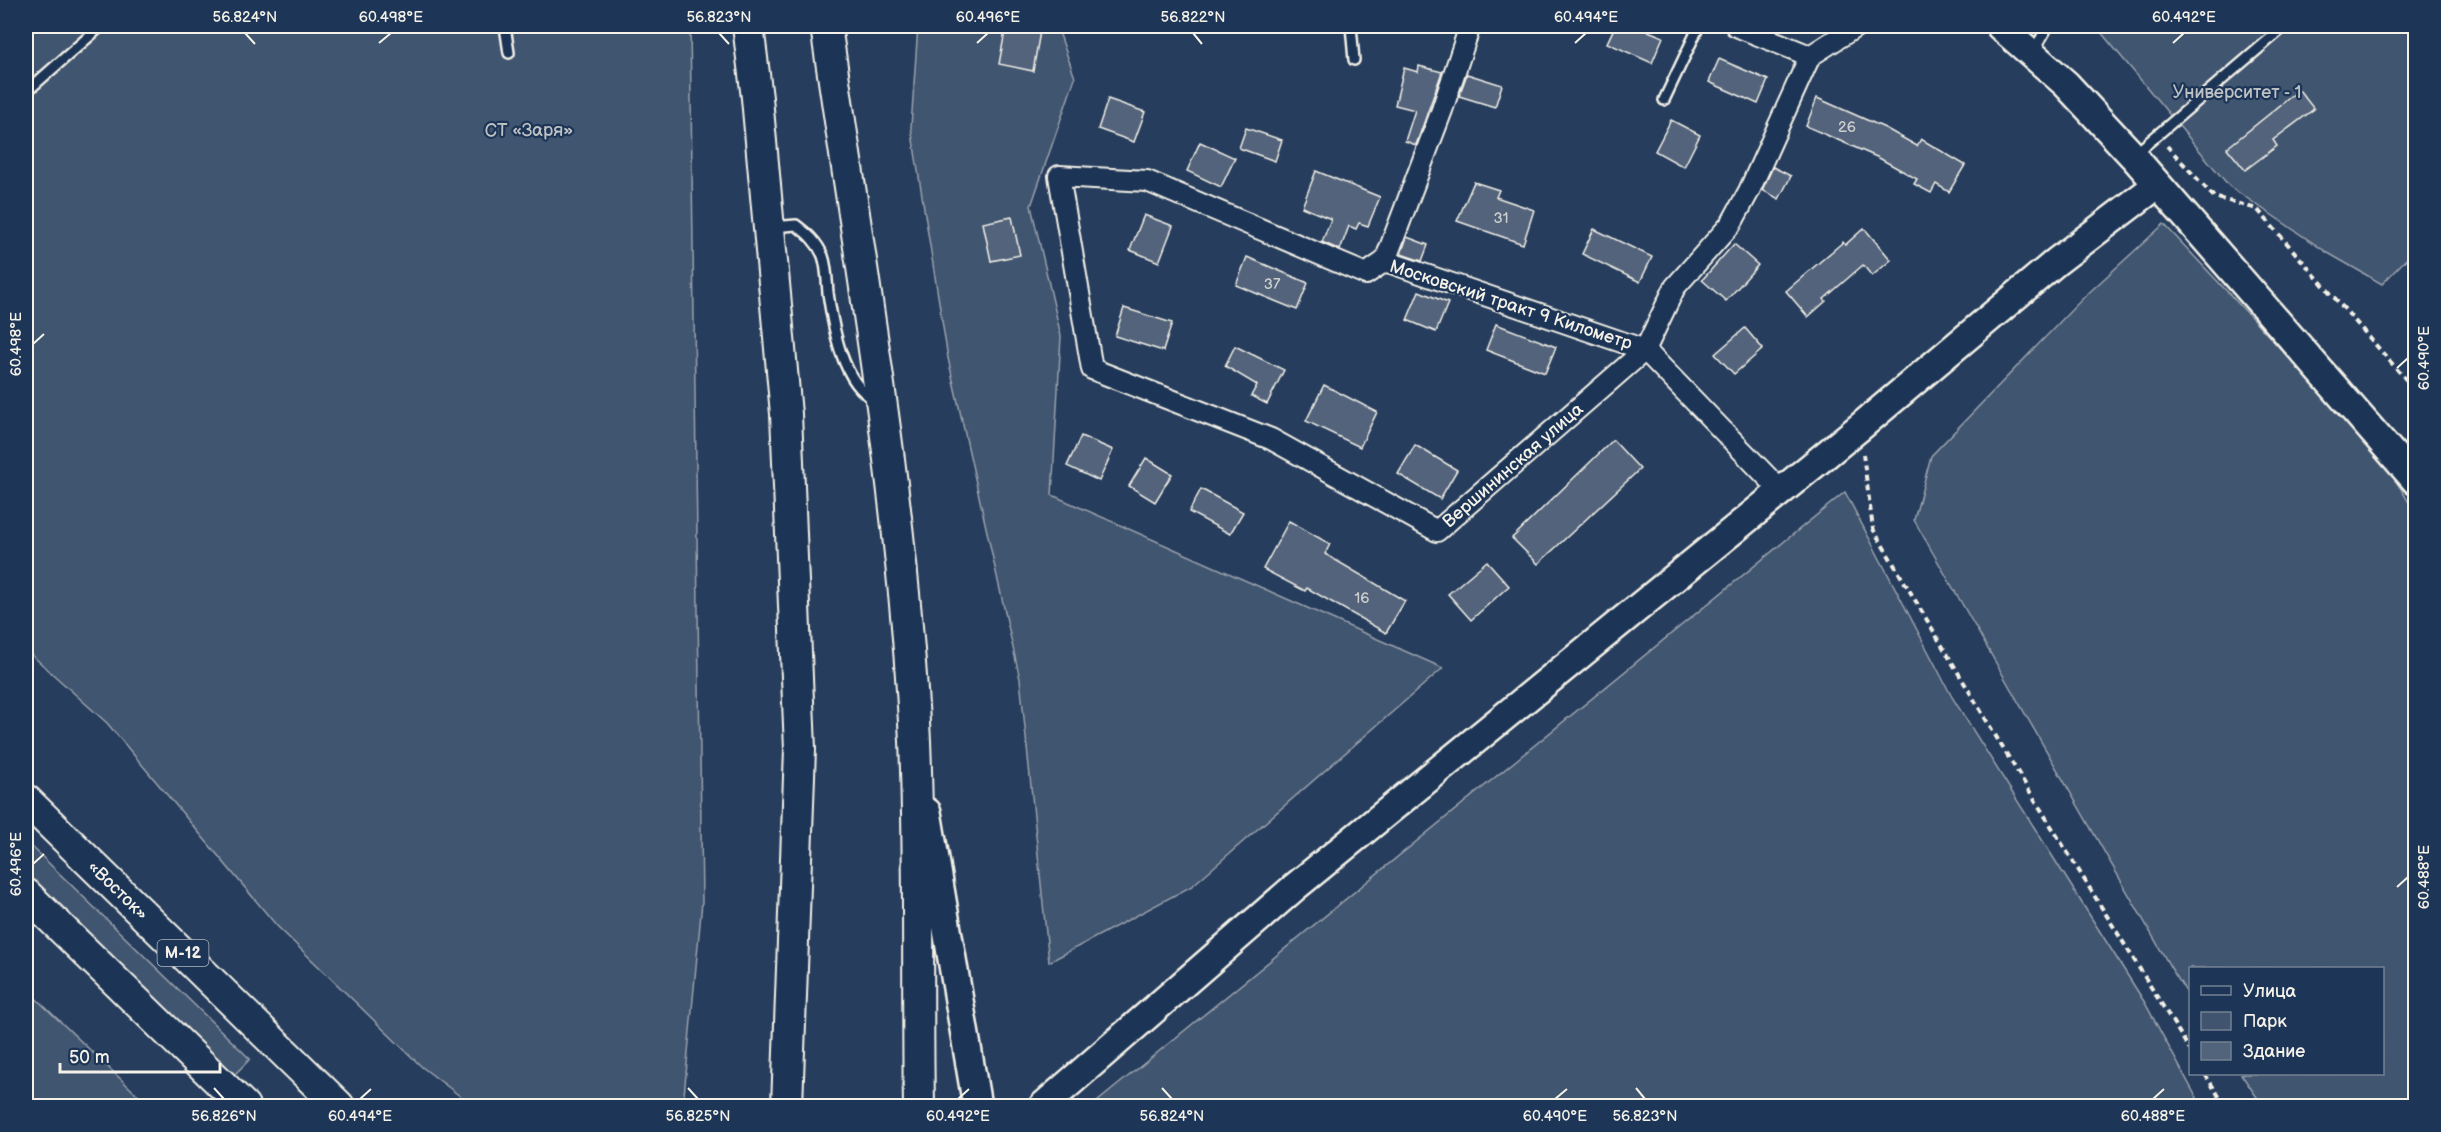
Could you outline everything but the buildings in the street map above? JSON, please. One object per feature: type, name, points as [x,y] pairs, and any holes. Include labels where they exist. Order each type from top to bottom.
[{"type":"main road","points":[[748,26],[786,414],[800,749],[787,1107]]},
{"type":"main road","points":[[826,26],[880,402],[900,565],[915,741],[919,1107]]},
{"type":"main road","name":"«Восток»","points":[[26,800],[339,1107]]},
{"type":"main road","points":[[26,894],[244,1107]]},
{"type":"street","points":[[1385,261],[1442,110],[1470,26]]},
{"type":"street","points":[[1736,26],[1810,56],[1857,26]]},
{"type":"street","points":[[2000,26],[2066,84],[2133,156],[2415,481]]},
{"type":"street","name":"Вершининская улица","points":[[1059,176],[1092,369],[1271,439],[1437,531],[1645,350],[1675,287],[1731,224],[1749,191],[1810,56]]},
{"type":"street","name":"Московский тракт 9 Километр","points":[[1059,176],[1147,182],[1366,274],[1385,261],[1645,350],[1781,491]]},
{"type":"street","points":[[1043,1107],[1296,886],[1860,427],[2056,262],[2157,184]]},
{"type":"street","points":[[915,741],[977,1107]]},
{"type":"lane","points":[[26,92],[101,26]]},
{"type":"lane","points":[[505,26],[509,53]]},
{"type":"lane","points":[[1351,26],[1354,60]]},
{"type":"lane","points":[[1664,100],[1699,26]]},
{"type":"lane","points":[[2032,54],[2048,26]]},
{"type":"lane","points":[[2133,156],[2285,26]]},
{"type":"lane","points":[[769,227],[796,225],[811,236],[823,258],[832,320],[852,375],[865,394],[880,402]]},
{"type":"path","points":[[2157,134],[2214,197],[2258,209],[2415,391]]},
{"type":"path","points":[[1860,427],[1873,529],[2004,750],[2189,1048]]},
{"type":"path","points":[[2206,1075],[2225,1107]]},
{"type":"path","points":[[26,1083],[33,1107]]},
{"type":"green space","name":"СТ «Заря»","points":[[26,26],[690,26],[702,902],[683,1106],[473,1106],[422,1067],[277,926],[107,723],[26,650]]},
{"type":"green space","points":[[918,26],[1057,26],[1075,78],[1031,206],[1061,336],[1052,495],[1443,668],[1192,886],[1049,962],[1020,679],[948,358],[911,127]]},
{"type":"green space","name":"Университет - 1","points":[[2102,26],[2415,26],[2415,250],[2382,284],[2328,253],[2229,186],[2100,31]]},
{"type":"green space","points":[[2164,224],[2380,455],[2415,512],[2415,1106],[2263,1106],[2242,1075],[2384,1075],[2384,967],[2189,967],[2189,996],[1914,520],[1931,456],[2083,298]]},
{"type":"green space","points":[[1845,492],[1952,697],[2145,1003],[2201,1106],[1092,1106]]},
{"type":"green space","points":[[26,841],[250,1059],[230,1079],[26,881]]},
{"type":"green space","points":[[26,989],[149,1106],[26,1106]]}]
